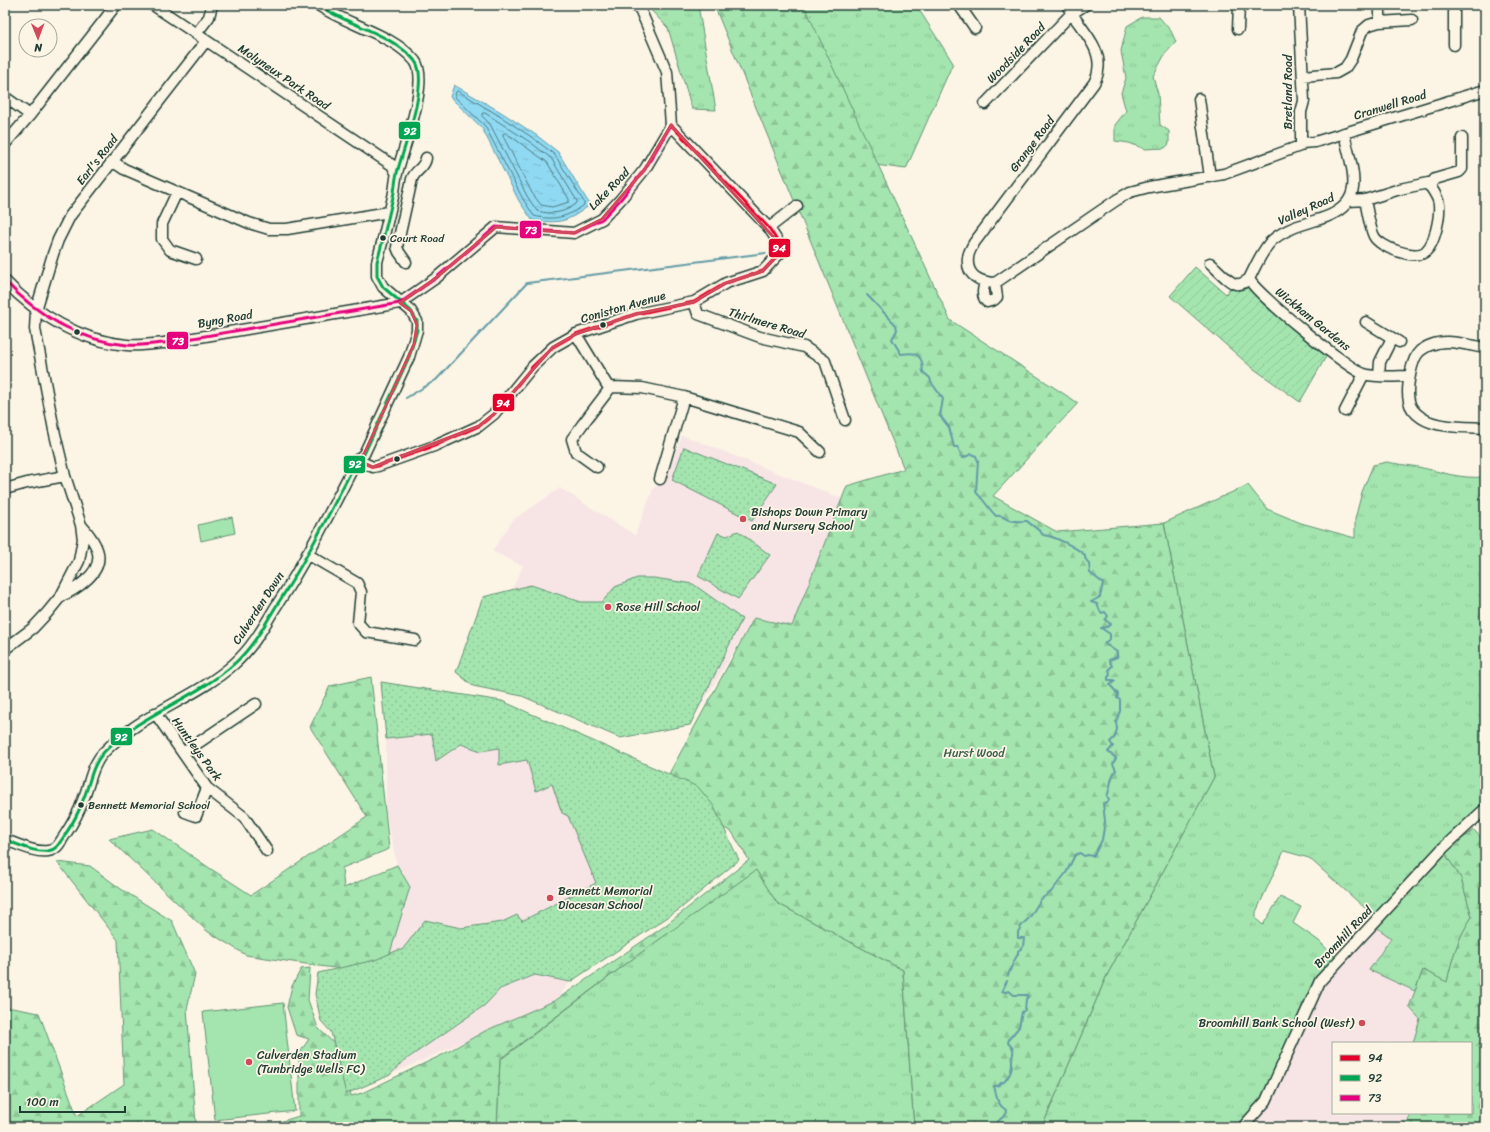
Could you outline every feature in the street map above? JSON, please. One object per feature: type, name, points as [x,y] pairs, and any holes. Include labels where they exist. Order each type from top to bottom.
[{"type":"street","points":[[5,144],[30,115],[116,5]]},
{"type":"street","name":"Molyneux Park Road","points":[[153,5],[392,165],[397,174]]},
{"type":"street","points":[[196,34],[209,17],[212,5]]},
{"type":"street","points":[[112,161],[124,169],[177,192],[249,223],[269,229],[287,229],[390,212],[397,174],[418,98],[420,76],[419,69],[415,62],[395,45],[375,32],[332,14],[318,5]]},
{"type":"street","points":[[634,5],[640,9],[667,72],[671,125]]},
{"type":"street","points":[[959,5],[975,28]]},
{"type":"street","name":"Woodside Road","points":[[985,104],[1069,8],[1085,5]]},
{"type":"street","points":[[1238,28],[1239,5]]},
{"type":"street","name":"Bretland Road","points":[[1224,174],[1294,150],[1300,146],[1301,112],[1304,101],[1300,5]]},
{"type":"street","points":[[1380,5],[1380,22]]},
{"type":"street","points":[[1454,5],[1454,45]]},
{"type":"street","name":"Grange Road","points":[[1069,8],[1094,45],[1098,58],[1099,70],[1094,83],[974,243],[968,256],[968,266],[976,278],[990,283],[1118,198],[1130,192],[1149,187],[1224,174]]},
{"type":"street","points":[[1303,76],[1336,73],[1345,68],[1351,59],[1362,31],[1369,25],[1380,22],[1412,20]]},
{"type":"street","name":"Earl's Road","points":[[81,525],[65,476],[54,430],[35,329],[36,310],[55,247],[70,216],[206,41]]},
{"type":"street","name":"Cranwell Road","points":[[1301,143],[1315,142],[1485,90]]},
{"type":"street","points":[[5,97],[30,115]]},
{"type":"street","points":[[1199,98],[1210,177]]},
{"type":"street","name":"Coniston Avenue","points":[[358,460],[373,467],[378,466],[437,445],[479,426],[494,414],[533,366],[553,347],[576,334],[636,314],[694,302],[726,282],[763,271],[780,253],[778,242],[769,228],[671,125]]},
{"type":"street","name":"Lake Road","points":[[400,303],[436,278],[496,227],[574,233],[602,219],[620,200],[645,169],[671,125]]},
{"type":"street","name":"Valley Road","points":[[1249,280],[1273,238],[1294,227],[1326,217],[1340,209],[1352,197],[1354,184],[1344,133]]},
{"type":"street","points":[[1429,186],[1435,179],[1459,172],[1462,169],[1462,138]]},
{"type":"street","points":[[406,262],[399,252],[398,247],[414,174],[424,166],[426,158]]},
{"type":"street","points":[[1349,201],[1365,200],[1400,189],[1428,183],[1439,204],[1438,229],[1426,251],[1422,254],[1408,254],[1384,246],[1374,236],[1365,200]]},
{"type":"street","points":[[177,192],[162,224],[162,239],[170,250],[196,259]]},
{"type":"street","points":[[393,195],[409,197]]},
{"type":"street","points":[[769,228],[797,206]]},
{"type":"street","name":"Culverden Down","points":[[5,840],[39,851],[49,851],[56,848],[68,832],[79,811],[99,757],[126,732],[222,674],[248,650],[284,594],[358,460],[364,454],[414,344],[417,321],[411,311],[383,287],[377,276],[377,262],[390,212]]},
{"type":"street","points":[[1210,263],[1231,282],[1236,284],[1249,280]]},
{"type":"street","name":"Wickham Gardens","points":[[1249,280],[1252,285],[1268,300],[1314,338],[1344,362],[1364,374]]},
{"type":"street","name":"Byng Road","points":[[5,281],[36,310],[69,328],[87,336],[127,345],[164,343],[400,303]]},
{"type":"street","name":"Thirlmere Road","points":[[694,302],[698,314],[760,337],[804,347],[825,361],[845,420]]},
{"type":"street","points":[[1366,322],[1396,340],[1380,362],[1379,376]]},
{"type":"street","points":[[576,334],[607,385],[611,387],[642,388],[684,397],[799,432],[820,452]]},
{"type":"street","points":[[1485,348],[1444,341],[1431,345],[1419,352],[1413,364],[1408,389],[1409,402],[1415,413],[1419,416],[1436,424],[1485,428]]},
{"type":"street","points":[[1345,411],[1364,374],[1379,376],[1410,376]]},
{"type":"street","points":[[596,467],[576,452],[572,439],[611,387]]},
{"type":"street","points":[[660,478],[684,397]]},
{"type":"street","points":[[5,489],[27,483],[65,476]]},
{"type":"street","points":[[61,596],[72,592],[93,575],[98,567],[99,558],[97,547],[91,536],[81,525]]},
{"type":"street","points":[[5,649],[33,628],[61,596],[79,561],[83,539],[81,525]]},
{"type":"street","points":[[307,554],[358,583],[361,592],[358,624],[363,630],[415,640]]},
{"type":"street","points":[[183,753],[256,704]]},
{"type":"street","name":"Huntleys Park","points":[[155,714],[207,788],[244,817],[267,851]]},
{"type":"street","points":[[185,812],[196,816],[207,788]]},
{"type":"street","name":"Broomhill Road","points":[[1243,1127],[1266,1101],[1320,981],[1443,848],[1485,809]]},
{"type":"highlighted area","points":[[671,125],[778,242],[780,253],[763,271],[726,283],[694,302],[636,314],[576,334],[553,347],[494,414],[479,426],[373,467],[357,460],[364,454],[414,344],[417,325],[411,311],[400,303],[436,278],[496,227],[574,233],[602,219],[645,169]]},
{"type":"shaded area","name":"Rose Hill School","points":[[682,435],[853,503],[792,626],[754,618],[690,725],[620,738],[522,696],[473,686],[456,672],[483,597],[511,591],[523,566],[492,551],[513,520],[560,488],[635,535],[654,487],[666,480]]},
{"type":"shaded area","name":"Bennett Memorial Diocesan School","points":[[381,682],[502,701],[698,787],[739,860],[680,909],[570,982],[556,1000],[346,1094],[331,1032],[321,1021],[315,994],[318,973],[375,960],[410,887],[397,865],[386,816],[386,739]]},
{"type":"shaded area","name":"Broomhill Bank School (West)","points":[[1376,927],[1391,938],[1370,970],[1415,991],[1409,1007],[1420,1019],[1413,1042],[1332,1042],[1332,1114],[1411,1114],[1408,1121],[1399,1127],[1249,1127],[1322,986]]},
{"type":"green space","points":[[646,5],[698,5],[716,110],[692,109],[668,28]]},
{"type":"green space","name":"Hurst Wood","points":[[714,5],[804,5],[950,320],[1078,403],[993,496],[1057,532],[1164,523],[1214,777],[1106,977],[1042,1127],[914,1127],[903,970],[777,903],[756,870],[635,957],[500,1059],[497,1127],[273,1127],[273,1124],[299,1116],[299,1054],[309,1039],[296,1035],[287,1007],[292,986],[301,969],[310,968],[308,1000],[318,1028],[342,1051],[351,1096],[362,1093],[442,1055],[485,1031],[556,1000],[662,928],[749,860],[732,832],[658,794],[754,618],[792,626],[847,486],[904,469]]},
{"type":"green space","points":[[780,5],[916,5],[953,63],[906,169],[852,162]]},
{"type":"green space","points":[[1142,17],[1159,17],[1171,31],[1176,42],[1165,54],[1153,76],[1158,94],[1160,125],[1169,131],[1169,144],[1165,148],[1145,149],[1129,143],[1115,141],[1115,125],[1126,111],[1121,93],[1126,78],[1121,51],[1127,26]]},
{"type":"green space","points":[[1195,267],[1226,294],[1231,286],[1246,285],[1327,355],[1300,402],[1250,366],[1170,296]]},
{"type":"green space","points":[[684,447],[777,484],[752,521],[672,480]]},
{"type":"green space","points":[[1387,462],[1418,467],[1451,475],[1485,477],[1485,805],[1375,917],[1309,858],[1284,851],[1256,912],[1256,919],[1263,925],[1280,897],[1301,907],[1293,923],[1319,941],[1337,959],[1264,1095],[1237,1127],[1042,1127],[1106,977],[1214,777],[1164,523],[1248,485],[1267,509],[1301,523],[1355,538],[1355,519],[1362,492],[1373,465]]},
{"type":"green space","points":[[232,517],[235,533],[201,541],[198,525]]},
{"type":"green space","points":[[738,531],[770,555],[738,599],[698,576],[718,533],[727,536]]},
{"type":"green space","name":"Rose Hill School","points":[[637,578],[654,578],[693,584],[742,619],[690,725],[620,738],[522,696],[473,686],[456,672],[483,597],[531,585],[581,602],[602,602],[615,587]]},
{"type":"green space","points":[[371,677],[389,849],[342,868],[344,888],[397,865],[410,887],[384,973],[326,967],[246,955],[207,931],[109,839],[153,829],[251,895],[367,817],[310,727],[330,686]]},
{"type":"green space","name":"Bennett Memorial Diocesan School","points":[[381,682],[502,701],[698,787],[713,805],[739,860],[680,909],[570,982],[535,975],[500,989],[485,1005],[401,1063],[390,1075],[346,1094],[331,1032],[321,1021],[315,994],[318,973],[375,960],[398,950],[402,950],[425,920],[461,928],[502,922],[517,915],[522,921],[596,883],[568,816],[562,813],[552,784],[536,791],[527,760],[499,765],[499,748],[481,751],[461,744],[436,761],[432,734],[386,739]]},
{"type":"green space","points":[[1474,830],[1485,842],[1485,1127],[1399,1127],[1408,1121],[1411,1114],[1472,1114],[1472,1042],[1413,1042],[1420,1019],[1409,1007],[1423,970],[1447,982],[1456,948],[1472,917],[1461,878],[1444,852]]},
{"type":"green space","points":[[1444,852],[1461,878],[1472,917],[1456,948],[1447,983],[1423,970],[1415,991],[1369,970],[1391,938],[1376,927]]},
{"type":"green space","points":[[57,862],[90,866],[121,889],[172,921],[195,974],[187,1009],[196,1124],[198,1127],[5,1127],[5,1009],[12,1008],[39,1013],[77,1116],[124,1084],[118,940]]},
{"type":"green space","points":[[756,869],[777,903],[903,970],[914,1127],[497,1127],[500,1060],[635,957]]},
{"type":"green space","name":"Culverden Stadium (Tunbridge Wells FC)","points":[[283,1003],[295,1111],[215,1120],[203,1012]]},
{"type":"water","points":[[454,85],[501,112],[536,135],[558,152],[590,205],[575,215],[563,220],[550,222],[532,220],[519,201],[482,128],[450,97]]},
{"type":"waterway","points":[[406,398],[436,380],[527,283],[766,253]]},
{"type":"waterway","points":[[867,295],[896,325],[897,330],[892,339],[901,354],[916,354],[920,358],[923,372],[930,378],[931,382],[943,399],[940,416],[949,427],[954,447],[958,447],[962,458],[972,454],[976,456],[978,461],[976,492],[996,516],[1001,516],[1014,521],[1027,521],[1043,535],[1059,540],[1081,552],[1085,555],[1085,558],[1089,564],[1090,573],[1103,583],[1100,597],[1091,602],[1097,604],[1101,613],[1105,612],[1108,616],[1105,620],[1111,624],[1107,627],[1101,628],[1110,634],[1110,639],[1104,643],[1117,652],[1117,657],[1109,660],[1112,666],[1109,669],[1110,675],[1108,680],[1115,681],[1110,685],[1118,694],[1117,698],[1120,700],[1120,711],[1116,722],[1117,729],[1115,737],[1110,742],[1113,746],[1108,752],[1116,758],[1113,764],[1116,770],[1107,796],[1109,799],[1108,802],[1103,803],[1105,821],[1102,840],[1094,855],[1084,856],[1080,853],[1075,855],[1066,873],[1051,892],[1041,899],[1030,917],[1022,925],[1018,932],[1018,938],[1024,938],[1023,947],[1018,951],[1008,975]]},
{"type":"waterway","points":[[995,1127],[994,1125],[1005,1115],[1006,1110],[1000,1105],[994,1086],[998,1086],[1004,1082],[1011,1072],[1013,1052],[1008,1043],[1009,1039],[1019,1027],[1022,1012],[1025,1010],[1026,999],[1028,997],[1027,995],[1014,995],[1009,991],[1002,991],[1007,981]]},
{"type":"transit line","name":"92","points":[[5,840],[37,851],[48,851],[55,848],[77,815],[94,768],[100,756],[135,726],[203,687],[219,676],[234,664],[252,645],[297,572],[357,460],[364,454],[409,357],[417,330],[417,321],[411,311],[383,287],[377,276],[377,262],[393,197],[397,173],[414,116],[419,84],[419,71],[415,61],[395,44],[318,5]]},
{"type":"transit line","name":"94","points":[[357,460],[373,467],[378,466],[437,445],[479,426],[494,414],[533,366],[553,347],[576,334],[636,314],[694,302],[726,283],[763,271],[780,253],[778,242],[769,228],[671,125]]},
{"type":"transit line","name":"73","points":[[5,281],[31,305],[60,324],[93,338],[127,345],[164,343],[400,303],[436,278],[496,227],[574,233],[602,219],[620,200],[645,169],[671,125]]},
{"type":"place","name":"Court Road","points":[[383,238]]},
{"type":"place","name":"Bishops Down Primary and Nursery School","points":[[743,519]]},
{"type":"place","name":"Rose Hill School","points":[[608,607]]},
{"type":"place","name":"Bennett Memorial School","points":[[81,805]]},
{"type":"place","name":"Bennett Memorial Diocesan School","points":[[550,898]]},
{"type":"place","name":"Broomhill Bank School (West)","points":[[1362,1023]]},
{"type":"place","name":"Culverden Stadium (Tunbridge Wells FC)","points":[[249,1062]]}]
